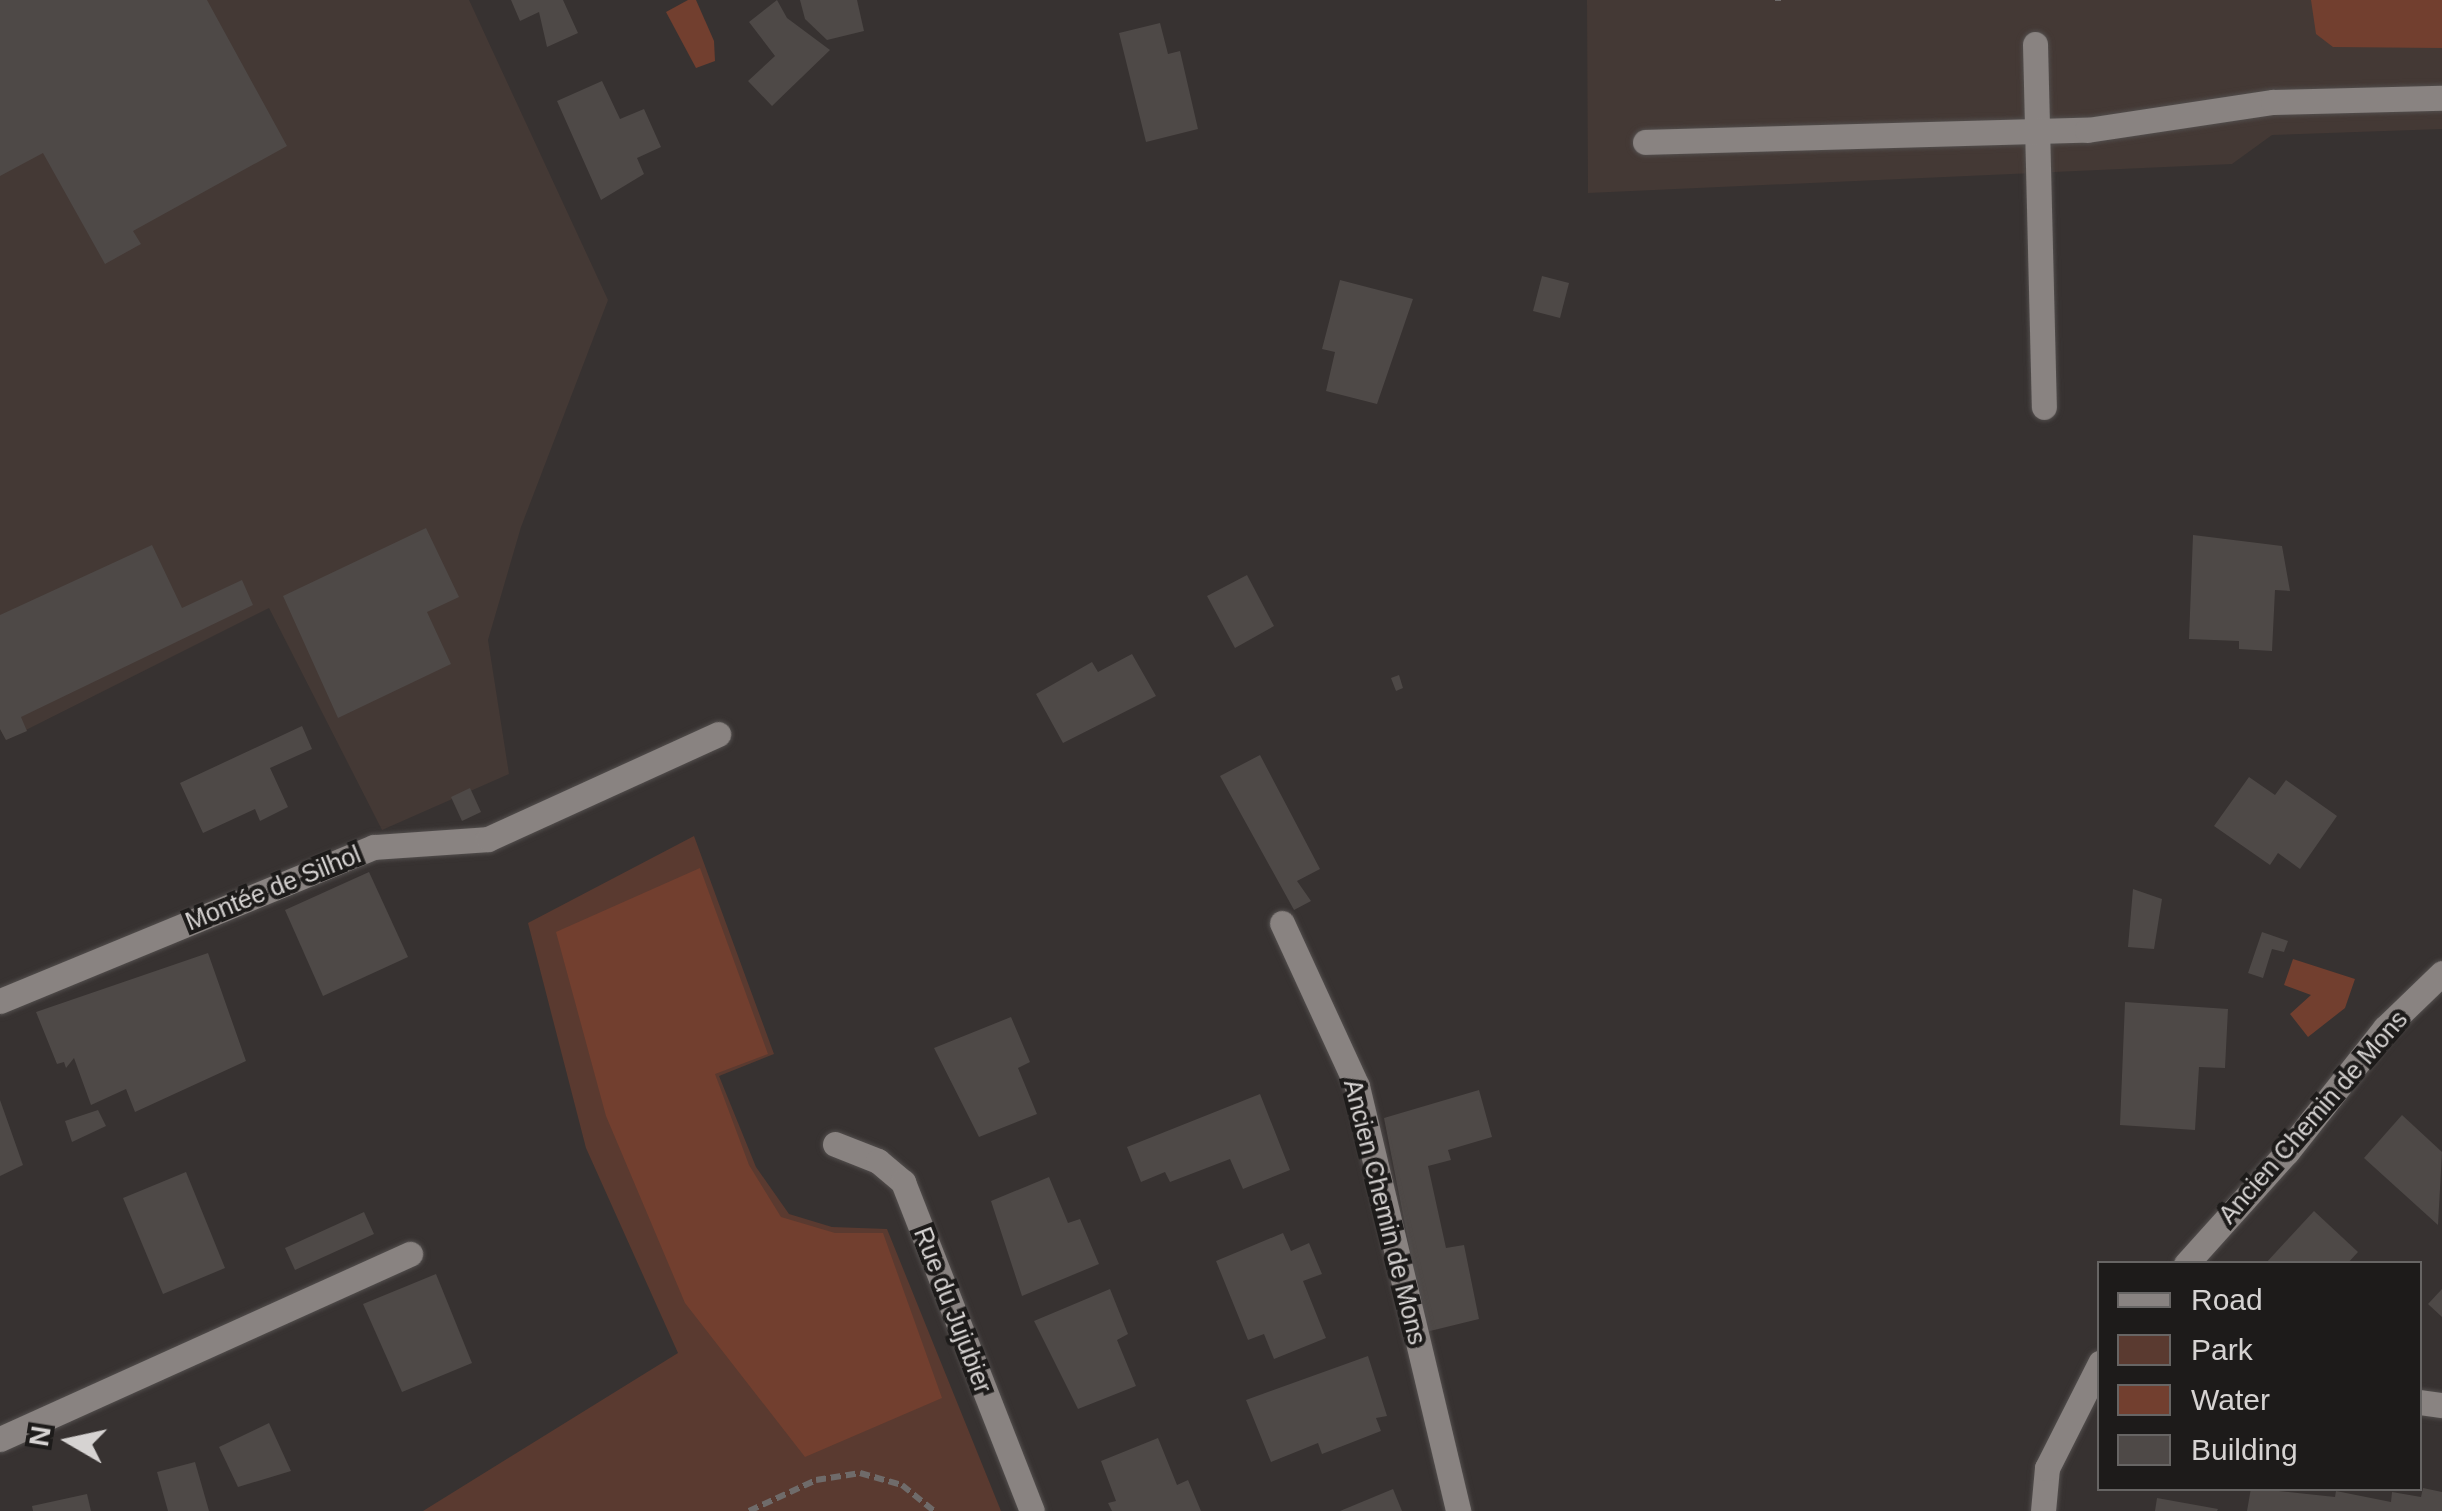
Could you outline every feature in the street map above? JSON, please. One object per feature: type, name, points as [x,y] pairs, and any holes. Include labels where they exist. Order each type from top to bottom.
[{"type":"street","points":[[2035,44],[2044,407]]},
{"type":"street","points":[[1645,142],[2038,132],[2136,126],[2273,102],[2442,98]]},
{"type":"street","name":"Montée de Silhol","points":[[0,1001],[374,847],[488,839],[718,734]]},
{"type":"street","name":"Ancien Chemin de Mons","points":[[1282,924],[1356,1086],[1458,1511]]},
{"type":"street","name":"Ancien Chemin de Mons","points":[[2189,1261],[2287,1152],[2385,1028],[2442,973]]},
{"type":"street","name":"Rue du Jujubier","points":[[835,1144],[878,1161],[902,1182],[1032,1511]]},
{"type":"street","points":[[0,1439],[410,1254]]},
{"type":"street","points":[[2044,1511],[2047,1468],[2097,1369]]},
{"type":"path","points":[[748,1511],[816,1480],[860,1473],[902,1485],[934,1511]]},
{"type":"shaded area","points":[[0,0],[469,0],[608,300],[521,527],[488,640],[509,774],[382,830],[269,608],[6,740],[0,729]]},
{"type":"shaded area","points":[[1587,0],[2442,0],[2442,129],[2272,135],[2232,164],[1588,193]]},
{"type":"green space","points":[[694,836],[774,1054],[719,1076],[756,1167],[789,1214],[832,1227],[887,1229],[1001,1511],[423,1511],[678,1353],[586,1148],[528,923]]},
{"type":"water","points":[[696,0],[714,41],[715,61],[696,68],[666,12]]},
{"type":"water","points":[[2311,0],[2442,0],[2442,48],[2333,47],[2316,34]]},
{"type":"water","points":[[700,868],[768,1054],[715,1074],[749,1165],[781,1217],[835,1233],[883,1233],[942,1398],[805,1457],[685,1303],[606,1116],[556,932]]},
{"type":"water","points":[[2293,959],[2355,979],[2345,1008],[2308,1037],[2290,1014],[2311,995],[2284,985]]},
{"type":"building","points":[[0,0],[207,0],[287,146],[133,231],[141,244],[105,264],[43,153],[0,176]]},
{"type":"building","points":[[511,0],[563,0],[578,33],[547,47],[539,12],[520,21]]},
{"type":"building","points":[[777,0],[787,18],[830,50],[772,106],[748,81],[775,56],[749,22]]},
{"type":"building","points":[[800,0],[857,0],[864,31],[827,40],[805,19]]},
{"type":"building","points":[[1160,23],[1168,54],[1180,51],[1198,129],[1146,142],[1119,33]]},
{"type":"building","points":[[602,81],[620,119],[644,109],[661,147],[637,158],[644,174],[601,200],[557,101]]},
{"type":"building","points":[[1542,276],[1569,283],[1560,318],[1533,311]]},
{"type":"building","points":[[1340,280],[1413,299],[1377,404],[1326,391],[1335,352],[1322,349]]},
{"type":"building","points":[[426,528],[459,597],[427,612],[451,664],[338,718],[283,596]]},
{"type":"building","points":[[2193,535],[2282,546],[2290,591],[2275,590],[2272,651],[2239,649],[2239,641],[2189,639]]},
{"type":"building","points":[[152,545],[182,608],[242,580],[253,605],[21,717],[27,731],[6,740],[0,729],[0,615]]},
{"type":"building","points":[[1247,575],[1274,626],[1235,648],[1207,596]]},
{"type":"building","points":[[1132,654],[1156,696],[1063,743],[1036,694],[1092,662],[1098,672]]},
{"type":"building","points":[[1399,675],[1403,688],[1396,691],[1391,678]]},
{"type":"building","points":[[302,726],[312,749],[270,768],[288,807],[260,821],[255,809],[203,833],[180,783]]},
{"type":"building","points":[[1260,755],[1320,869],[1297,881],[1311,901],[1294,910],[1220,776]]},
{"type":"building","points":[[2249,777],[2275,795],[2286,780],[2337,816],[2300,869],[2278,853],[2270,865],[2214,826]]},
{"type":"building","points":[[470,788],[481,812],[462,821],[451,797]]},
{"type":"building","points":[[369,872],[408,957],[323,996],[285,910]]},
{"type":"building","points":[[2133,889],[2162,899],[2154,949],[2128,947]]},
{"type":"building","points":[[2262,932],[2288,941],[2284,952],[2272,949],[2263,978],[2248,973]]},
{"type":"building","points":[[208,953],[246,1061],[135,1112],[126,1089],[91,1105],[74,1058],[66,1068],[64,1062],[57,1064],[36,1012]]},
{"type":"building","points":[[2125,1002],[2228,1009],[2225,1068],[2199,1067],[2195,1130],[2120,1125]]},
{"type":"building","points":[[1011,1017],[1030,1062],[1018,1068],[1037,1114],[979,1137],[934,1048]]},
{"type":"building","points":[[1479,1090],[1492,1137],[1448,1150],[1451,1160],[1428,1166],[1446,1248],[1464,1245],[1479,1319],[1426,1332],[1384,1118]]},
{"type":"building","points":[[1260,1094],[1290,1170],[1243,1189],[1230,1159],[1170,1182],[1165,1172],[1141,1182],[1127,1147]]},
{"type":"building","points":[[0,1100],[23,1165],[0,1176]]},
{"type":"building","points":[[98,1110],[106,1126],[72,1142],[65,1121]]},
{"type":"building","points":[[2402,1115],[2442,1152],[2438,1225],[2364,1158]]},
{"type":"building","points":[[186,1172],[225,1268],[163,1294],[123,1198]]},
{"type":"building","points":[[1049,1177],[1068,1223],[1080,1219],[1099,1264],[1022,1296],[991,1201]]},
{"type":"building","points":[[2314,1211],[2358,1252],[2350,1261],[2268,1261]]},
{"type":"building","points":[[364,1212],[374,1234],[295,1270],[285,1248]]},
{"type":"building","points":[[1283,1233],[1291,1251],[1309,1243],[1322,1274],[1303,1281],[1326,1338],[1274,1359],[1264,1334],[1248,1340],[1216,1261]]},
{"type":"building","points":[[436,1274],[472,1363],[402,1392],[363,1304]]},
{"type":"building","points":[[1110,1289],[1128,1334],[1117,1340],[1136,1386],[1078,1409],[1034,1321]]},
{"type":"building","points":[[2442,1289],[2442,1317],[2428,1304]]},
{"type":"building","points":[[1368,1356],[1387,1416],[1376,1418],[1381,1431],[1322,1454],[1318,1443],[1271,1462],[1246,1400]]},
{"type":"building","points":[[269,1423],[291,1471],[238,1487],[219,1447]]},
{"type":"building","points":[[1158,1438],[1177,1485],[1188,1480],[1201,1511],[1112,1511],[1108,1503],[1116,1501],[1101,1461]]},
{"type":"building","points":[[195,1462],[209,1511],[168,1511],[157,1472]]},
{"type":"building","points":[[2423,1488],[2442,1492],[2442,1511],[2247,1511],[2250,1491],[2335,1497],[2336,1491],[2391,1502],[2392,1492],[2421,1497]]},
{"type":"building","points":[[1393,1489],[1402,1511],[1340,1511]]},
{"type":"building","points":[[87,1494],[91,1511],[33,1511],[32,1506]]},
{"type":"building","points":[[2157,1498],[2218,1509],[2155,1511]]}]
